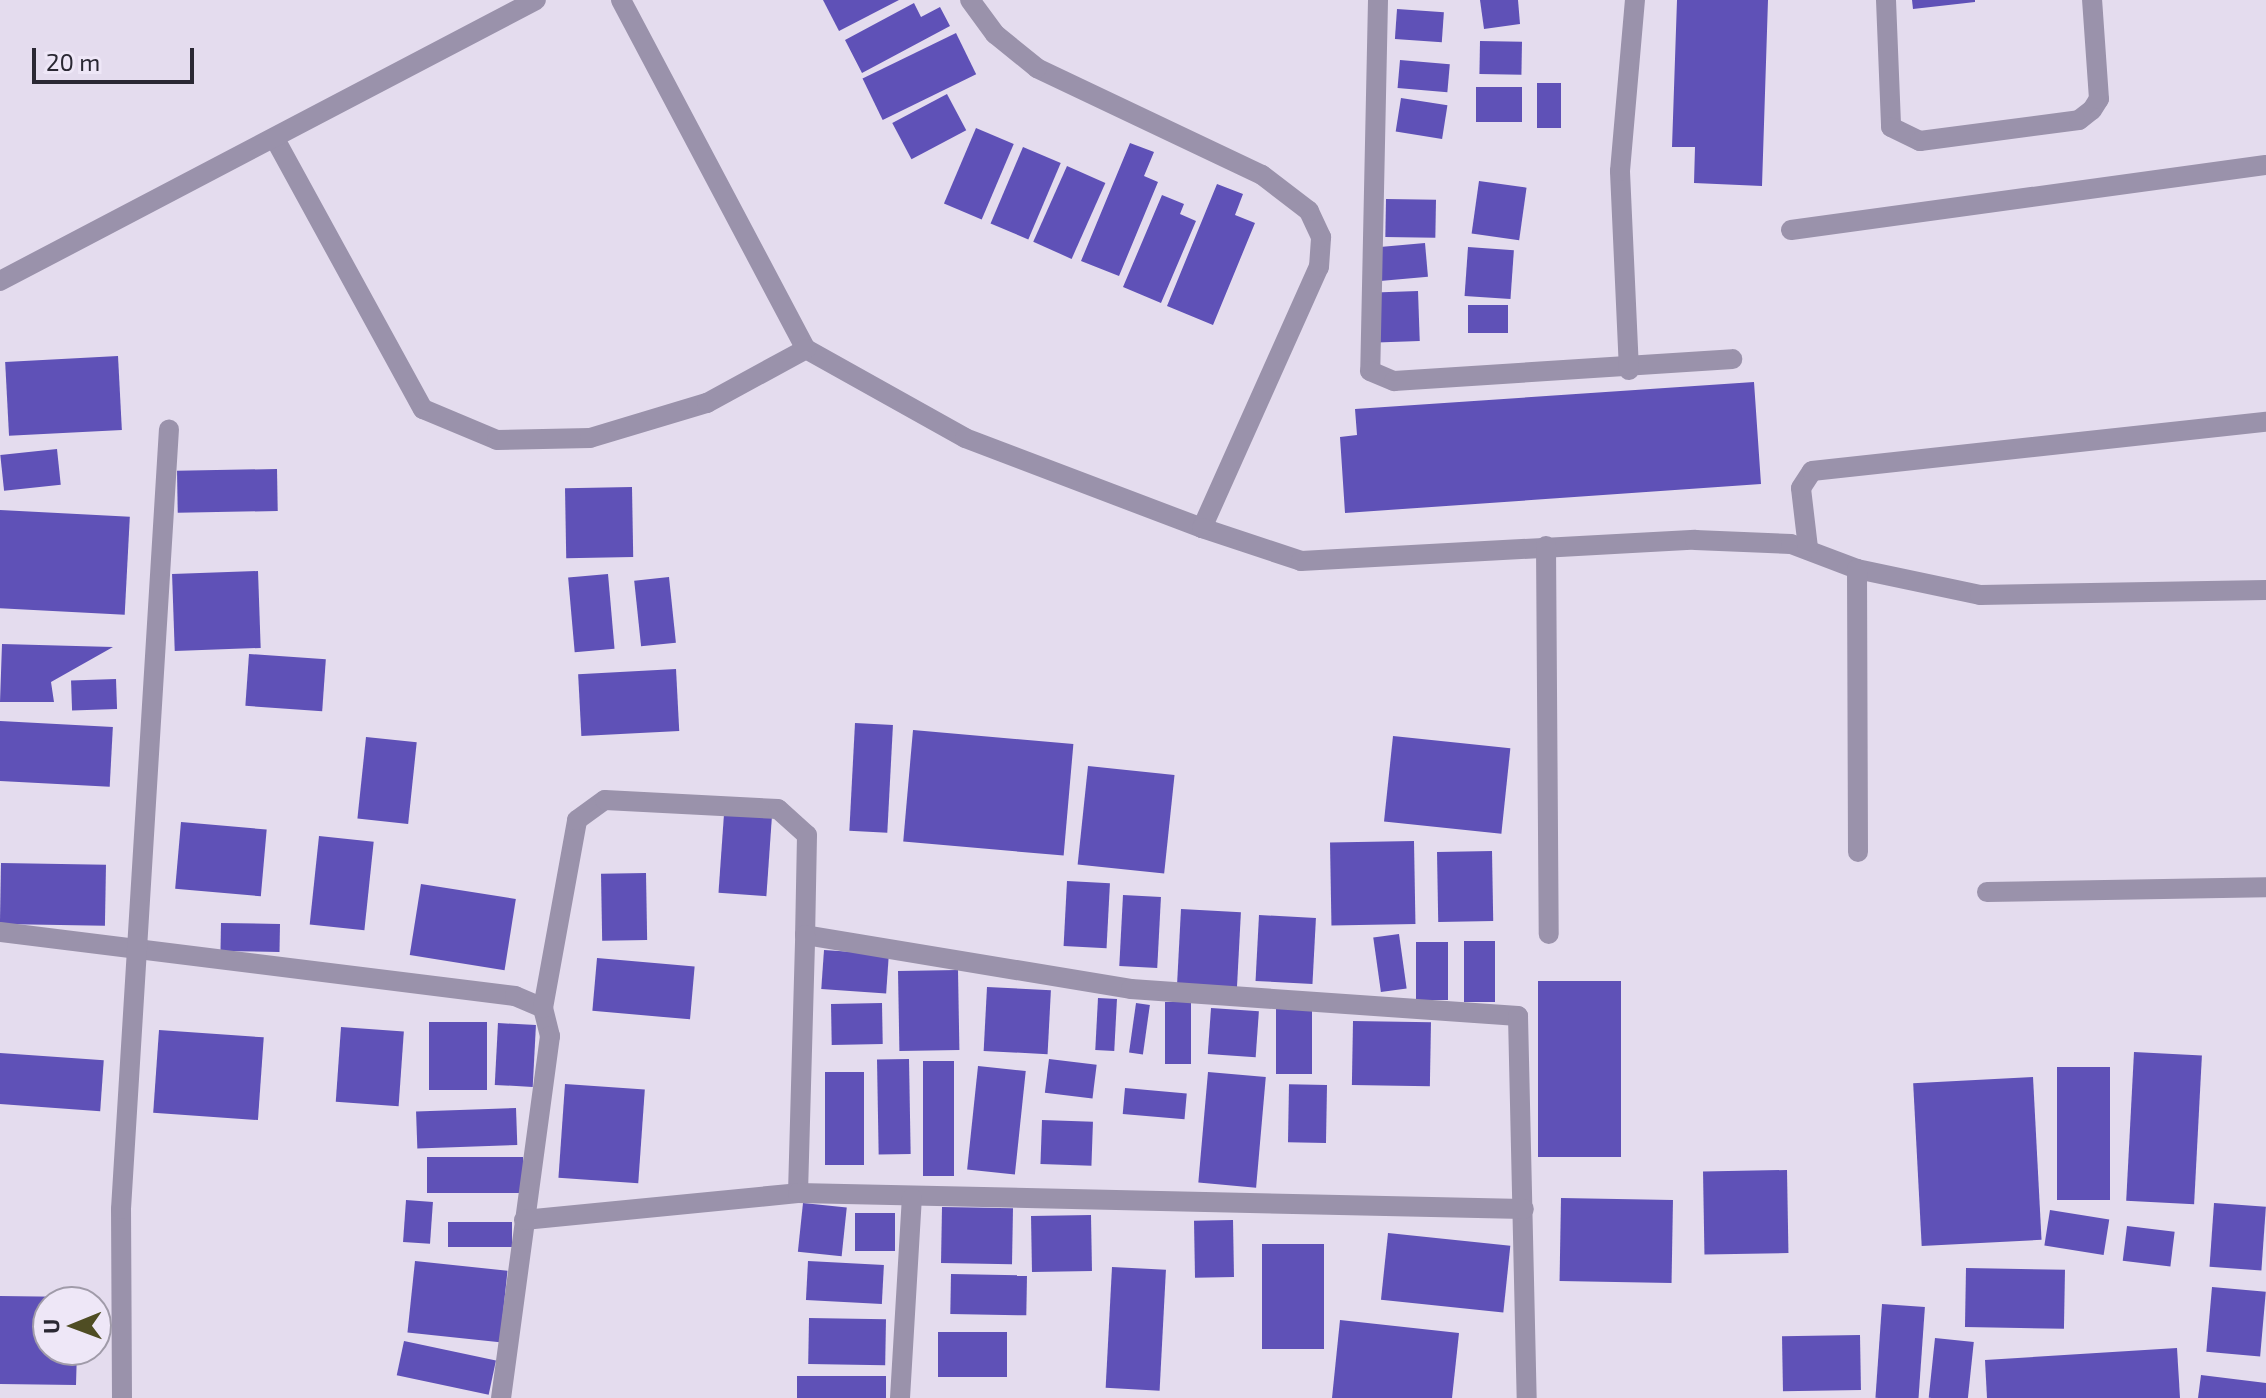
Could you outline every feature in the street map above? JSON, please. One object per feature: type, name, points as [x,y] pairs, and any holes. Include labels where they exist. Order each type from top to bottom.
[{"type":"street","points":[[0,281],[536,0]]},
{"type":"street","points":[[621,0],[806,349],[965,438],[1202,528],[1301,561],[1370,562],[1546,546],[1695,540],[1808,548],[1857,569],[1980,595],[2266,590]]},
{"type":"street","points":[[970,0],[995,34],[1037,68],[1262,175],[1309,211],[1321,237],[1319,267],[1202,528]]},
{"type":"street","points":[[1378,0],[1370,371],[1394,381],[1629,370],[1732,359]]},
{"type":"street","points":[[1629,370],[1620,171],[1635,0]]},
{"type":"street","points":[[1886,0],[1891,127],[1920,141],[2079,120],[2092,110],[2099,99],[2092,0]]},
{"type":"street","points":[[275,139],[423,409],[497,440],[590,438],[707,403],[806,349]]},
{"type":"street","points":[[1791,230],[2266,165]]},
{"type":"street","points":[[1808,548],[1801,488],[1812,471],[2266,422]]},
{"type":"street","points":[[122,1398],[121,1209],[134,953],[162,632],[169,429]]},
{"type":"street","points":[[1546,546],[1549,934]]},
{"type":"street","points":[[1857,569],[1858,852]]},
{"type":"street","points":[[501,1398],[550,1036],[543,1008],[577,820],[605,800],[778,809],[807,835],[798,1193]]},
{"type":"street","points":[[1987,892],[2266,887]]},
{"type":"street","points":[[0,932],[134,953],[515,996],[543,1008]]},
{"type":"street","points":[[805,935],[1131,989],[1518,1016],[1527,1276],[1527,1398]]},
{"type":"street","points":[[524,1220],[798,1193],[912,1198],[1524,1209]]},
{"type":"street","points":[[900,1398],[912,1198]]},
{"type":"building","points":[[823,0],[899,0],[839,31]]},
{"type":"building","points":[[1480,0],[1518,0],[1520,24],[1484,29]]},
{"type":"building","points":[[1677,0],[1768,0],[1762,186],[1694,183],[1695,147],[1672,147]]},
{"type":"building","points":[[1912,0],[1975,0],[1975,2],[1913,9]]},
{"type":"building","points":[[914,3],[921,17],[940,7],[950,26],[862,73],[845,40]]},
{"type":"building","points":[[1397,9],[1444,12],[1442,42],[1395,39]]},
{"type":"building","points":[[956,33],[976,74],[883,120],[863,79]]},
{"type":"building","points":[[1480,41],[1522,42],[1521,75],[1479,74]]},
{"type":"building","points":[[1400,60],[1450,64],[1447,92],[1398,88]]},
{"type":"building","points":[[1537,83],[1561,83],[1561,128],[1537,128]]},
{"type":"building","points":[[1476,87],[1522,87],[1522,122],[1476,122]]},
{"type":"building","points":[[947,94],[966,130],[912,159],[892,123]]},
{"type":"building","points":[[1401,98],[1447,105],[1442,139],[1396,132]]},
{"type":"building","points":[[976,128],[1014,144],[982,220],[944,203]]},
{"type":"building","points":[[1130,143],[1154,152],[1144,176],[1158,182],[1119,276],[1081,261]]},
{"type":"building","points":[[1023,147],[1061,163],[1028,239],[991,223]]},
{"type":"building","points":[[1067,166],[1105,183],[1072,259],[1033,242]]},
{"type":"building","points":[[1479,181],[1527,188],[1519,240],[1472,233]]},
{"type":"building","points":[[1217,184],[1243,194],[1235,215],[1255,223],[1213,325],[1167,306]]},
{"type":"building","points":[[1162,195],[1184,204],[1180,214],[1196,221],[1161,303],[1123,287]]},
{"type":"building","points":[[1386,199],[1436,200],[1435,238],[1385,237]]},
{"type":"building","points":[[1425,243],[1428,277],[1380,281],[1377,247]]},
{"type":"building","points":[[1468,247],[1514,250],[1510,299],[1465,296]]},
{"type":"building","points":[[1418,291],[1420,341],[1377,342],[1375,293]]},
{"type":"building","points":[[1468,305],[1508,305],[1508,333],[1468,333]]},
{"type":"building","points":[[118,356],[122,430],[9,436],[5,362]]},
{"type":"building","points":[[1754,382],[1761,484],[1345,513],[1340,437],[1357,435],[1355,409]]},
{"type":"building","points":[[57,449],[61,485],[4,491],[0,455]]},
{"type":"building","points":[[277,469],[278,511],[178,513],[177,471]]},
{"type":"building","points":[[632,487],[633,557],[566,558],[565,488]]},
{"type":"building","points":[[0,510],[130,517],[125,615],[0,608]]},
{"type":"building","points":[[258,571],[261,648],[175,651],[172,574]]},
{"type":"building","points":[[608,574],[615,649],[575,652],[568,577]]},
{"type":"building","points":[[669,577],[676,643],[641,646],[634,581]]},
{"type":"building","points":[[2,644],[113,647],[51,682],[54,702],[0,702]]},
{"type":"building","points":[[249,654],[326,659],[322,711],[245,706]]},
{"type":"building","points":[[676,669],[679,731],[581,736],[578,674]]},
{"type":"building","points":[[116,679],[117,709],[72,711],[71,681]]},
{"type":"building","points":[[0,721],[113,727],[110,787],[0,781]]},
{"type":"building","points":[[855,723],[893,725],[887,833],[849,831]]},
{"type":"building","points":[[913,730],[1073,744],[1064,856],[903,842]]},
{"type":"building","points":[[1393,736],[1510,748],[1501,834],[1384,822]]},
{"type":"building","points":[[366,737],[417,742],[408,824],[357,819]]},
{"type":"building","points":[[1088,766],[1175,775],[1164,874],[1078,864]]},
{"type":"building","points":[[724,814],[772,817],[766,896],[718,893]]},
{"type":"building","points":[[181,822],[267,829],[261,896],[175,889]]},
{"type":"building","points":[[319,836],[374,842],[364,930],[310,925]]},
{"type":"building","points":[[1414,841],[1415,924],[1331,925],[1330,842]]},
{"type":"building","points":[[1492,851],[1493,921],[1438,922],[1437,852]]},
{"type":"building","points":[[1,863],[106,865],[105,926],[0,924]]},
{"type":"building","points":[[646,873],[647,940],[602,941],[601,874]]},
{"type":"building","points":[[1067,881],[1110,883],[1107,948],[1064,946]]},
{"type":"building","points":[[421,884],[516,899],[505,970],[410,955]]},
{"type":"building","points":[[1123,895],[1161,897],[1157,968],[1119,966]]},
{"type":"building","points":[[1181,909],[1241,912],[1237,989],[1177,986]]},
{"type":"building","points":[[1259,915],[1316,918],[1312,984],[1256,981]]},
{"type":"building","points":[[221,923],[280,924],[280,952],[221,951]]},
{"type":"building","points":[[1399,934],[1407,988],[1381,992],[1373,938]]},
{"type":"building","points":[[1464,941],[1495,941],[1495,1002],[1464,1002]]},
{"type":"building","points":[[1416,942],[1448,942],[1448,1000],[1416,1000]]},
{"type":"building","points":[[824,950],[889,955],[886,993],[821,989]]},
{"type":"building","points":[[597,958],[695,967],[690,1019],[592,1011]]},
{"type":"building","points":[[958,970],[959,1050],[899,1051],[898,971]]},
{"type":"building","points":[[1538,981],[1621,981],[1621,1157],[1538,1157]]},
{"type":"building","points":[[987,987],[1051,990],[1048,1054],[984,1051]]},
{"type":"building","points":[[1098,998],[1117,999],[1114,1051],[1095,1050]]},
{"type":"building","points":[[1165,1002],[1191,1002],[1191,1064],[1165,1064]]},
{"type":"building","points":[[882,1003],[883,1044],[832,1045],[831,1004]]},
{"type":"building","points":[[1136,1003],[1150,1005],[1143,1054],[1129,1053]]},
{"type":"building","points":[[1276,1005],[1312,1005],[1312,1074],[1276,1074]]},
{"type":"building","points":[[1211,1008],[1259,1011],[1256,1057],[1208,1054]]},
{"type":"building","points":[[1353,1021],[1431,1022],[1430,1086],[1352,1085]]},
{"type":"building","points":[[429,1022],[487,1022],[487,1090],[429,1090]]},
{"type":"building","points":[[498,1023],[536,1025],[533,1087],[495,1085]]},
{"type":"building","points":[[341,1027],[404,1031],[399,1106],[336,1102]]},
{"type":"building","points":[[159,1030],[264,1037],[258,1120],[153,1113]]},
{"type":"building","points":[[2134,1052],[2202,1056],[2194,1204],[2126,1201]]},
{"type":"building","points":[[0,1053],[104,1060],[100,1111],[0,1104]]},
{"type":"building","points":[[909,1059],[911,1154],[879,1155],[877,1060]]},
{"type":"building","points":[[1049,1059],[1097,1065],[1092,1099],[1045,1093]]},
{"type":"building","points":[[923,1061],[954,1061],[954,1176],[923,1176]]},
{"type":"building","points":[[978,1066],[1026,1071],[1015,1174],[967,1169]]},
{"type":"building","points":[[2057,1067],[2110,1067],[2110,1200],[2057,1200]]},
{"type":"building","points":[[825,1072],[864,1072],[864,1165],[825,1165]]},
{"type":"building","points":[[1208,1072],[1266,1077],[1256,1188],[1198,1183]]},
{"type":"building","points":[[2033,1077],[2042,1240],[1922,1246],[1913,1083]]},
{"type":"building","points":[[565,1084],[645,1090],[638,1183],[558,1178]]},
{"type":"building","points":[[1289,1084],[1327,1085],[1326,1143],[1288,1142]]},
{"type":"building","points":[[1125,1088],[1187,1093],[1184,1119],[1123,1114]]},
{"type":"building","points":[[516,1108],[517,1145],[417,1148],[416,1111]]},
{"type":"building","points":[[1042,1120],[1093,1122],[1091,1166],[1040,1164]]},
{"type":"building","points":[[427,1157],[523,1157],[523,1193],[427,1193]]},
{"type":"building","points":[[1787,1170],[1788,1253],[1704,1254],[1703,1171]]},
{"type":"building","points":[[1561,1198],[1673,1200],[1672,1283],[1560,1281]]},
{"type":"building","points":[[406,1200],[433,1202],[430,1244],[403,1242]]},
{"type":"building","points":[[803,1203],[847,1208],[842,1256],[798,1252]]},
{"type":"building","points":[[2214,1203],[2266,1207],[2261,1270],[2210,1267]]},
{"type":"building","points":[[942,1207],[1013,1208],[1012,1264],[941,1263]]},
{"type":"building","points":[[2050,1210],[2109,1219],[2104,1255],[2044,1246]]},
{"type":"building","points":[[855,1213],[895,1213],[895,1251],[855,1251]]},
{"type":"building","points":[[1091,1215],[1092,1271],[1032,1272],[1031,1216]]},
{"type":"building","points":[[1233,1220],[1234,1277],[1195,1278],[1194,1221]]},
{"type":"building","points":[[448,1222],[512,1222],[512,1247],[448,1247]]},
{"type":"building","points":[[2127,1226],[2175,1232],[2170,1267],[2123,1261]]},
{"type":"building","points":[[1388,1233],[1510,1246],[1503,1312],[1381,1300]]},
{"type":"building","points":[[1262,1244],[1324,1244],[1324,1349],[1262,1349]]},
{"type":"building","points":[[415,1261],[507,1271],[500,1342],[407,1333]]},
{"type":"building","points":[[808,1261],[884,1265],[882,1304],[806,1300]]},
{"type":"building","points":[[1112,1267],[1166,1270],[1160,1391],[1106,1388]]},
{"type":"building","points":[[1966,1268],[2065,1270],[2064,1329],[1965,1327]]},
{"type":"building","points":[[951,1274],[1027,1275],[1026,1315],[950,1314]]},
{"type":"building","points":[[2212,1287],[2266,1292],[2260,1356],[2206,1352]]},
{"type":"building","points":[[0,1296],[32,1296],[32,1366],[77,1366],[76,1385],[0,1384]]},
{"type":"building","points":[[1882,1304],[1925,1307],[1919,1398],[1875,1398]]},
{"type":"building","points":[[809,1318],[886,1319],[885,1365],[808,1364]]},
{"type":"building","points":[[1340,1320],[1459,1333],[1452,1398],[1332,1398]]},
{"type":"building","points":[[938,1332],[1007,1332],[1007,1377],[938,1377]]},
{"type":"building","points":[[1860,1335],[1861,1390],[1783,1391],[1782,1336]]},
{"type":"building","points":[[1935,1338],[1974,1342],[1968,1398],[1929,1398]]},
{"type":"building","points":[[404,1341],[496,1361],[489,1395],[397,1375]]},
{"type":"building","points":[[2177,1348],[2180,1398],[1987,1398],[1985,1360]]},
{"type":"building","points":[[2201,1375],[2266,1383],[2266,1398],[2198,1398]]},
{"type":"building","points":[[797,1376],[886,1376],[886,1398],[797,1398]]}]
